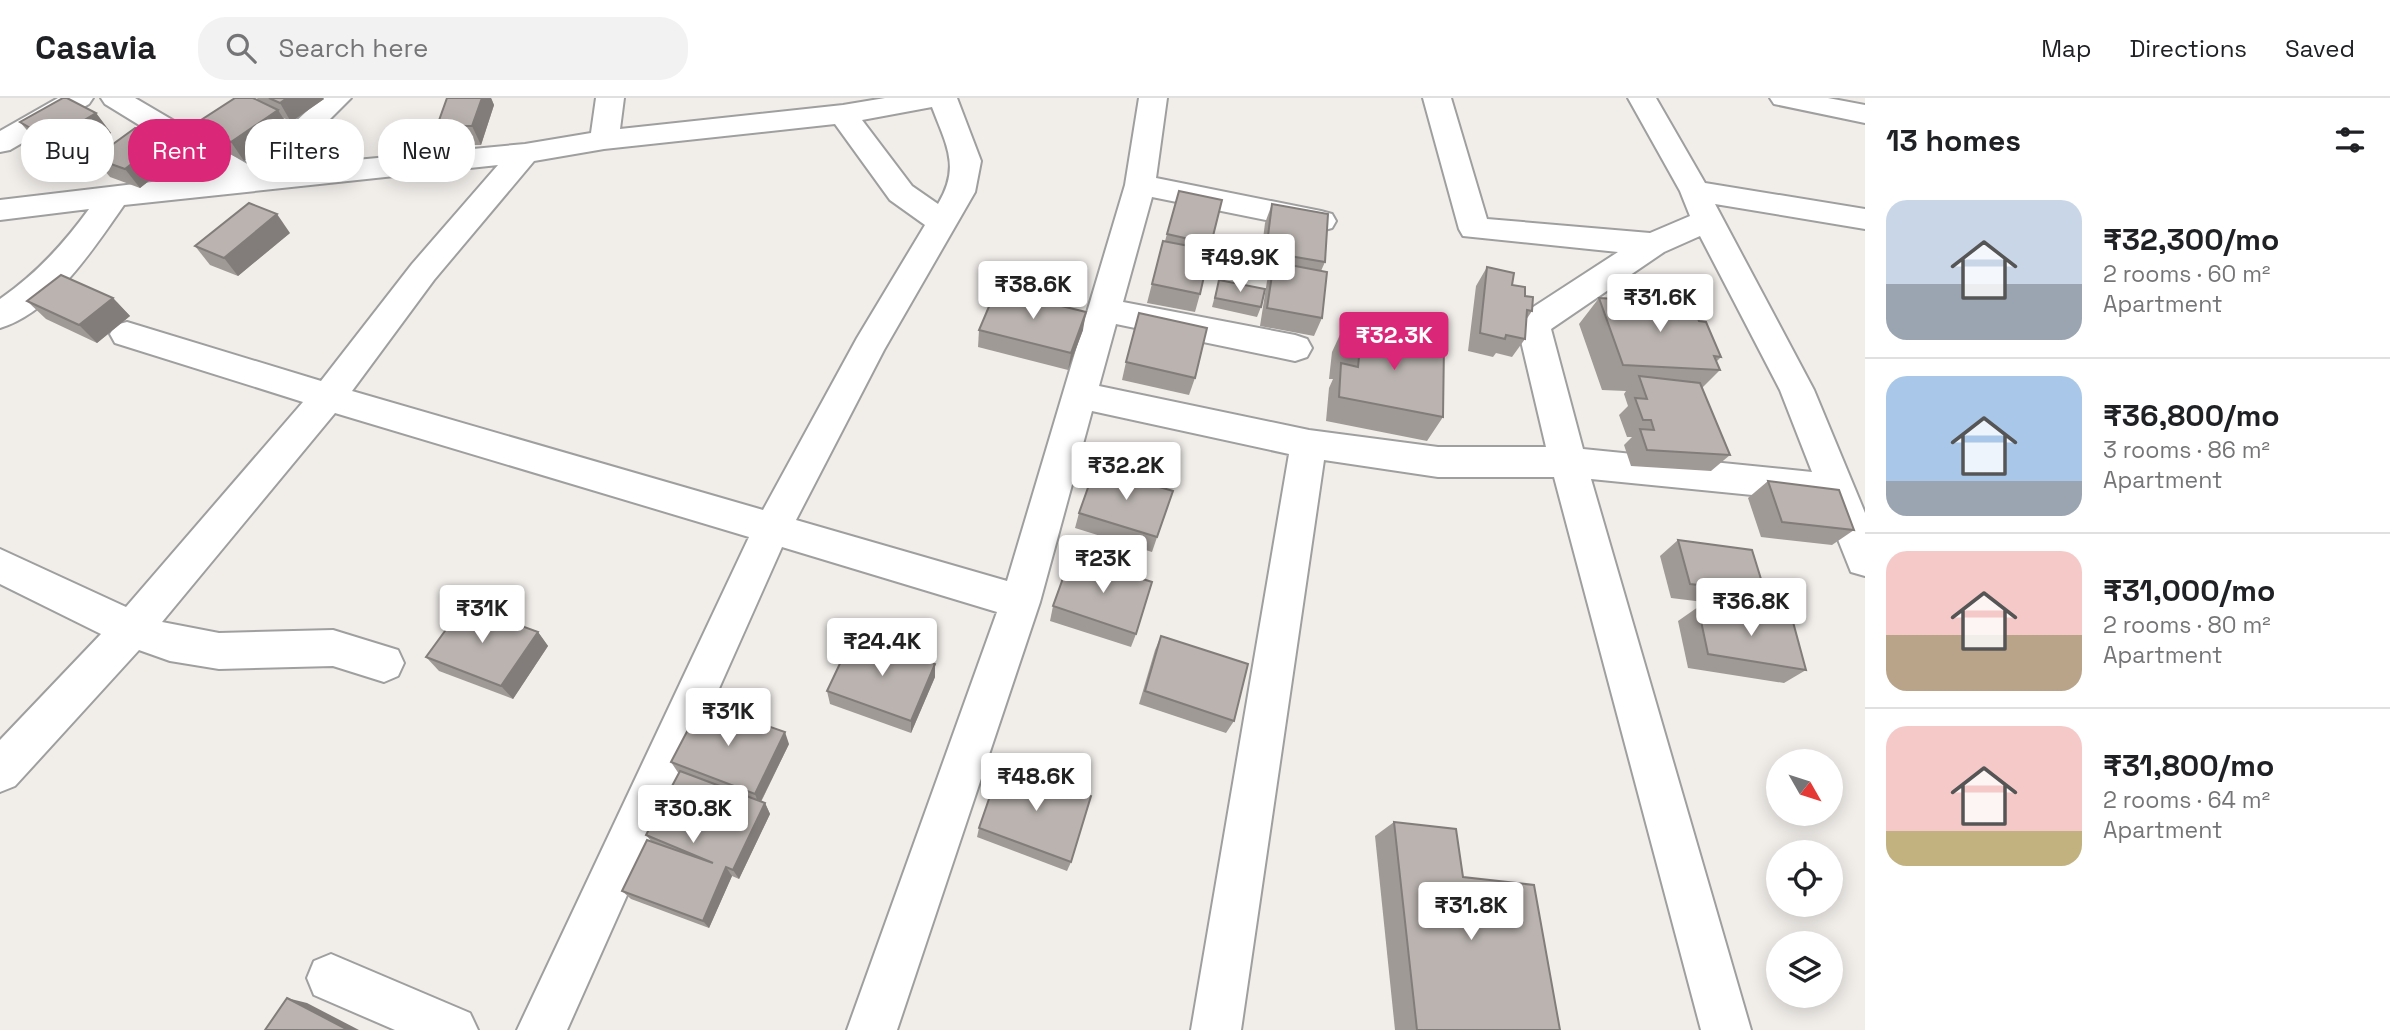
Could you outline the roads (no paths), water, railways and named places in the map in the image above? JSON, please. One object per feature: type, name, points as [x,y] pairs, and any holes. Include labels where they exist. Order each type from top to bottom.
[{"type":"street","points":[[0,143],[79,98]]},
{"type":"street","points":[[116,98],[245,176]]},
{"type":"street","points":[[315,119],[337,98]]},
{"type":"street","points":[[604,140],[610,98]]},
{"type":"street","points":[[364,169],[526,153],[780,110],[843,114],[936,98]]},
{"type":"street","points":[[542,1030],[771,530],[869,347],[960,192],[966,161],[943,98]]},
{"type":"street","points":[[873,1030],[1020,602],[1140,185],[1153,98]]},
{"type":"street","points":[[1437,98],[1474,229],[1653,244]]},
{"type":"street","points":[[1642,98],[1797,390],[1865,560]]},
{"type":"street","points":[[1784,98],[1865,114]]},
{"type":"street","points":[[843,114],[901,193],[942,222]]},
{"type":"street","points":[[0,771],[132,629],[328,397],[423,272],[526,153]]},
{"type":"street","points":[[0,210],[245,181]]},
{"type":"street","points":[[1140,185],[1326,222]]},
{"type":"street","points":[[0,316],[41,287],[77,249],[114,197]]},
{"type":"street","points":[[1726,1030],[1568,461],[1533,324],[1653,244],[1701,206],[1865,219]]},
{"type":"street","points":[[1105,310],[1295,348]]},
{"type":"street","points":[[127,334],[771,530],[1020,602]]},
{"type":"street","points":[[1079,395],[1309,444],[1438,463],[1568,461],[1836,490]]},
{"type":"street","points":[[1216,1030],[1309,444]]},
{"type":"street","points":[[0,566],[132,629],[170,643],[219,650],[332,648],[384,663]]},
{"type":"street","points":[[331,978],[453,1030]]}]
